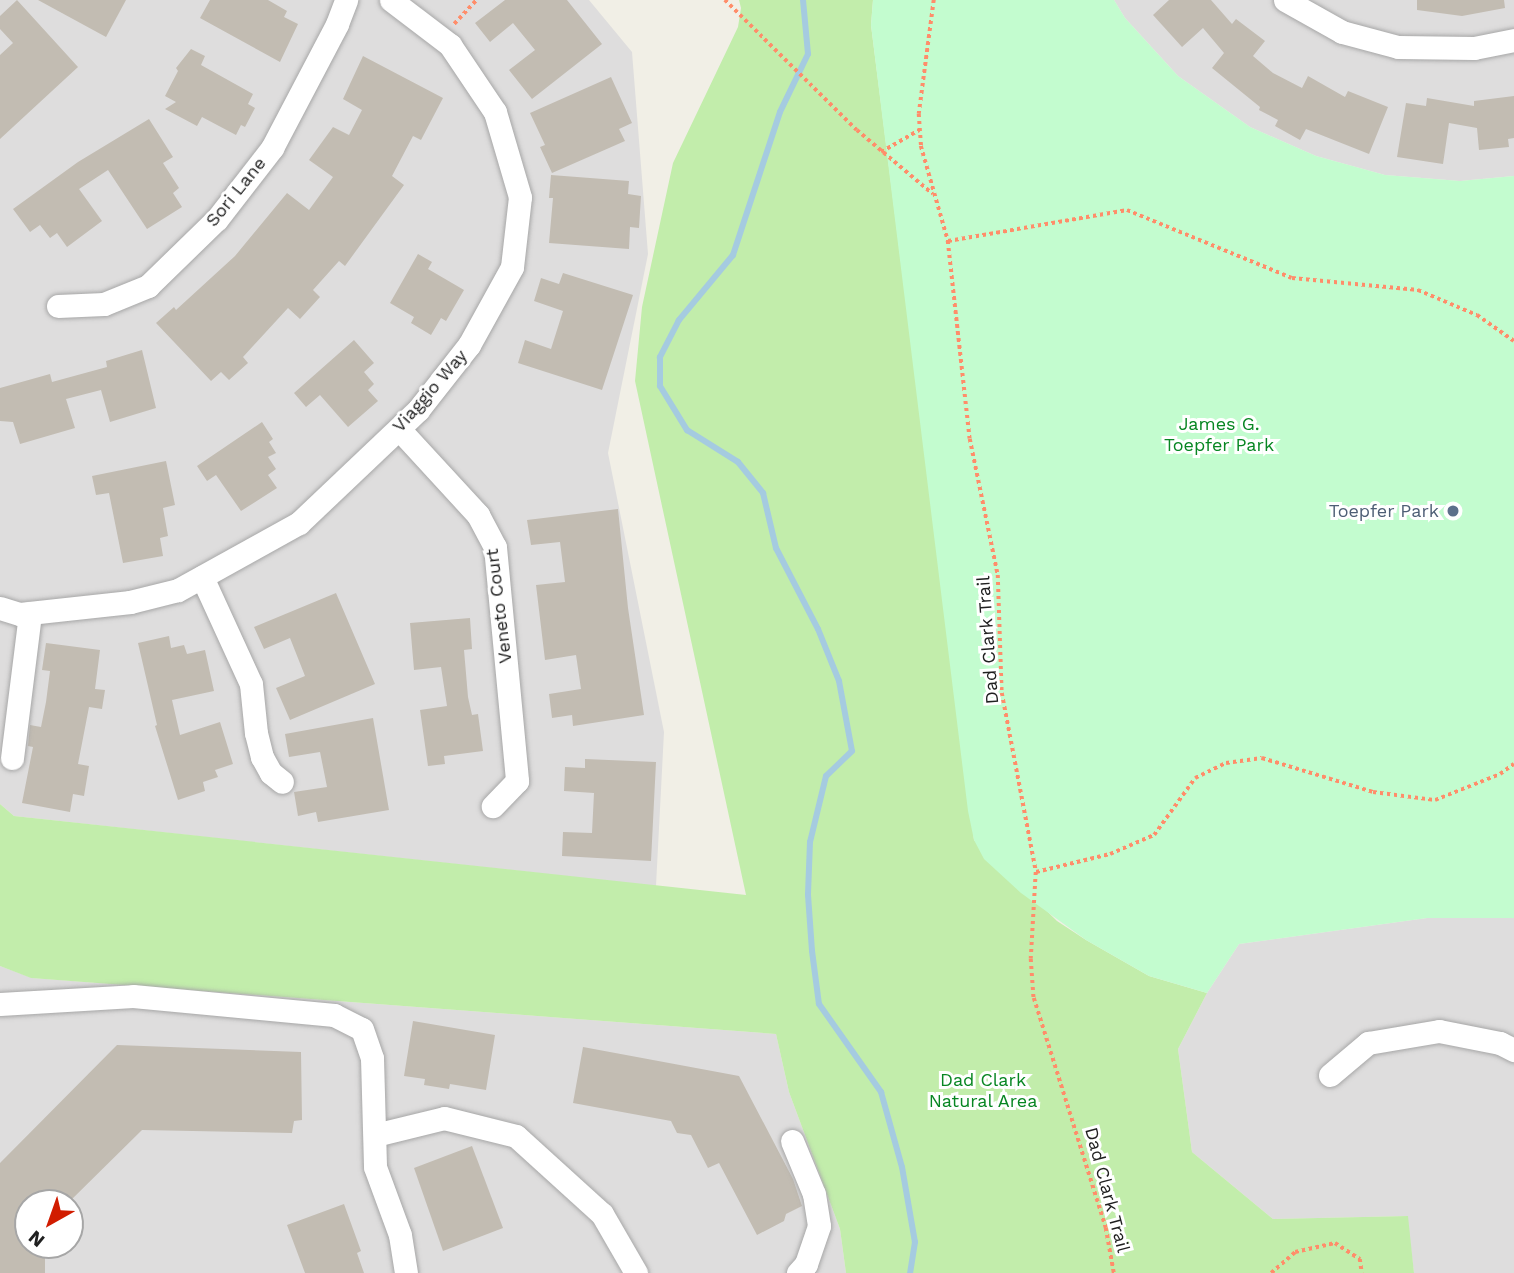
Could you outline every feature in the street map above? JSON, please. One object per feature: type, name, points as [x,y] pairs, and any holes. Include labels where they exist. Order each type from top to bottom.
[{"type":"street","name":"Sori Lane","points":[[58,306],[104,304],[148,286],[217,219],[272,148],[338,24],[346,0]]},
{"type":"street","name":"Viaggio Way","points":[[0,608],[20,614],[30,613],[130,602],[178,590],[299,523],[418,410],[470,345],[512,267],[520,197],[495,113],[450,45],[391,0]]},
{"type":"street","points":[[1285,0],[1342,32],[1398,47],[1474,48],[1514,40]]},
{"type":"street","name":"Veneto Court","points":[[399,429],[478,515],[495,547],[517,780],[492,806]]},
{"type":"street","points":[[202,577],[251,684],[256,733],[262,757],[271,773],[282,782]]},
{"type":"street","points":[[12,758],[30,613]]},
{"type":"street","points":[[0,1003],[133,996],[334,1015],[362,1029],[372,1058],[375,1167],[400,1235],[406,1273]]},
{"type":"street","points":[[1330,1075],[1368,1043],[1438,1031],[1500,1042],[1514,1050]]},
{"type":"street","points":[[375,1135],[444,1118],[516,1136],[602,1214],[636,1273]]},
{"type":"street","points":[[792,1141],[814,1194],[819,1226],[806,1264],[798,1273]]},
{"type":"path","points":[[454,24],[476,0]]},
{"type":"path","points":[[725,0],[857,130],[935,195]]},
{"type":"path","name":"Dad Clark Trail","points":[[934,0],[919,114],[920,129],[948,241],[970,439],[998,575],[1002,693],[1036,872],[1031,960],[1034,998],[1106,1228],[1114,1273]]},
{"type":"path","points":[[881,152],[920,129]]},
{"type":"path","points":[[948,241],[1127,210],[1292,278],[1418,290],[1477,315],[1514,341]]},
{"type":"path","points":[[1036,872],[1110,854],[1154,835],[1195,778],[1226,763],[1262,758],[1373,792],[1435,800],[1500,774],[1514,764]]},
{"type":"path","points":[[1271,1273],[1295,1252],[1335,1243],[1360,1259],[1362,1273]]},
{"type":"shaded area","points":[[0,0],[589,0],[632,52],[648,254],[608,453],[664,732],[656,886],[14,816],[0,804]]},
{"type":"shaded area","points":[[1114,0],[1514,0],[1514,176],[1460,181],[1385,175],[1316,156],[1250,127],[1178,76],[1125,18]]},
{"type":"shaded area","points":[[1427,918],[1514,918],[1514,1273],[1414,1273],[1407,1216],[1273,1219],[1192,1152],[1178,1049],[1207,993],[1239,944]]},
{"type":"shaded area","points":[[0,966],[32,978],[776,1034],[789,1092],[840,1229],[846,1273],[0,1273]]},
{"type":"green space","name":"Dad Clark Natural Area","points":[[739,0],[873,0],[871,25],[974,840],[1057,921],[1149,976],[1207,993],[1178,1049],[1192,1152],[1273,1219],[1408,1216],[1414,1273],[846,1273],[840,1229],[789,1092],[776,1034],[31,978],[0,966],[0,804],[14,816],[746,895],[635,381],[642,307],[673,163],[738,27],[741,8]]},
{"type":"green space","name":"James G. Toepfer Park","points":[[873,0],[1114,0],[1125,18],[1178,76],[1250,127],[1316,156],[1385,175],[1460,181],[1514,176],[1514,918],[1427,918],[1239,944],[1207,993],[1149,976],[1086,940],[1021,893],[984,859],[974,840],[968,811],[871,25]]},
{"type":"building","points":[[17,0],[78,67],[0,139],[0,55],[13,43],[0,29],[0,16]]},
{"type":"building","points":[[38,0],[126,0],[106,37]]},
{"type":"building","points":[[210,0],[268,0],[287,11],[284,17],[298,24],[280,62],[200,18]]},
{"type":"building","points":[[505,0],[567,0],[602,44],[532,99],[509,70],[535,50],[513,23],[490,42],[475,23]]},
{"type":"building","points":[[1169,0],[1211,0],[1232,24],[1236,19],[1265,41],[1253,56],[1273,73],[1302,88],[1308,76],[1345,97],[1348,91],[1388,107],[1369,154],[1306,129],[1300,140],[1275,126],[1278,120],[1259,110],[1260,107],[1212,68],[1224,53],[1203,28],[1182,47],[1153,15]]},
{"type":"building","points":[[1417,0],[1504,0],[1505,8],[1462,16],[1417,10]]},
{"type":"building","points":[[191,49],[205,56],[201,65],[253,94],[248,104],[255,108],[245,127],[241,125],[236,135],[202,117],[197,126],[165,109],[176,102],[165,96],[178,71],[176,68]]},
{"type":"building","points":[[363,56],[443,98],[421,140],[413,136],[392,176],[404,185],[345,266],[339,261],[313,290],[320,297],[300,319],[288,308],[243,357],[248,363],[229,380],[221,372],[211,381],[156,323],[174,307],[176,310],[235,256],[287,193],[309,210],[333,177],[309,160],[333,127],[349,135],[362,110],[343,99]]},
{"type":"building","points":[[611,77],[632,123],[619,129],[625,141],[552,173],[540,147],[545,145],[530,113]]},
{"type":"building","points":[[1514,96],[1514,138],[1508,139],[1509,147],[1479,150],[1477,128],[1449,123],[1443,164],[1397,157],[1406,103],[1426,106],[1427,98],[1474,106],[1474,101]]},
{"type":"building","points":[[149,119],[173,157],[163,163],[179,188],[173,193],[182,207],[147,229],[108,170],[79,189],[102,221],[67,247],[57,233],[50,238],[40,225],[30,232],[13,209],[78,162]]},
{"type":"building","points":[[551,175],[629,181],[628,194],[641,196],[639,228],[630,227],[629,249],[549,243],[553,198],[549,198]]},
{"type":"building","points":[[418,254],[432,262],[428,269],[464,290],[446,321],[441,318],[431,335],[411,323],[414,317],[390,303]]},
{"type":"building","points":[[563,273],[633,295],[602,390],[518,363],[525,340],[551,349],[563,311],[534,301],[541,278],[559,284]]},
{"type":"building","points":[[354,340],[374,363],[364,372],[374,384],[368,390],[378,401],[348,427],[320,395],[306,407],[294,393]]},
{"type":"building","points":[[142,350],[156,408],[110,422],[101,390],[66,399],[75,428],[20,444],[13,422],[0,421],[0,388],[50,374],[52,382],[107,367],[106,361]]},
{"type":"building","points":[[262,422],[273,439],[269,442],[276,453],[268,457],[276,469],[268,475],[277,488],[241,511],[216,475],[207,481],[197,466]]},
{"type":"building","points":[[166,461],[175,505],[163,508],[168,536],[160,538],[163,556],[123,563],[109,493],[96,495],[92,476]]},
{"type":"building","points":[[618,509],[628,608],[644,715],[573,726],[572,715],[552,718],[549,694],[581,689],[576,655],[545,660],[536,585],[565,582],[560,542],[531,545],[527,520]]},
{"type":"building","points":[[336,593],[375,684],[290,720],[276,688],[305,676],[290,638],[264,649],[254,627]]},
{"type":"building","points":[[470,618],[472,649],[464,650],[468,697],[472,715],[478,714],[483,751],[444,756],[445,764],[428,766],[420,710],[447,706],[441,667],[414,670],[410,623]]},
{"type":"building","points":[[169,636],[171,648],[184,645],[187,654],[205,650],[214,691],[172,700],[180,735],[220,722],[233,764],[215,770],[218,777],[203,782],[205,791],[178,800],[155,726],[157,725],[138,643]]},
{"type":"building","points":[[46,643],[100,650],[95,689],[105,690],[102,709],[89,707],[78,764],[89,766],[84,796],[73,794],[70,812],[22,803],[33,747],[28,746],[30,725],[41,727],[46,702],[50,671],[42,670]]},
{"type":"building","points":[[373,718],[389,810],[318,822],[316,812],[298,816],[294,792],[327,787],[320,752],[289,757],[285,734]]},
{"type":"building","points":[[585,759],[656,762],[651,861],[562,856],[563,832],[592,833],[594,793],[564,791],[565,767],[585,768]]},
{"type":"building","points":[[413,1021],[495,1035],[486,1090],[450,1084],[449,1089],[424,1085],[425,1079],[404,1076]]},
{"type":"building","points":[[117,1045],[301,1052],[302,1120],[294,1121],[292,1133],[142,1130],[82,1189],[14,1189],[14,1259],[45,1259],[45,1273],[0,1273],[0,1163]]},
{"type":"building","points":[[583,1047],[739,1076],[793,1179],[802,1206],[786,1214],[784,1221],[757,1235],[719,1163],[708,1168],[691,1135],[677,1133],[671,1121],[573,1103]]},
{"type":"building","points":[[472,1146],[503,1228],[443,1251],[414,1168]]},
{"type":"building","points":[[344,1204],[361,1251],[357,1253],[364,1273],[305,1273],[287,1225]]},
{"type":"waterway","points":[[803,0],[808,54],[780,112],[733,255],[679,320],[660,357],[660,386],[687,430],[738,462],[763,493],[776,548],[818,629],[839,681],[852,751],[826,776],[810,842],[808,895],[812,951],[819,1004],[881,1092],[902,1167],[915,1242],[910,1273]]},
{"type":"place","name":"Toepfer Park","points":[[1453,511]]}]
